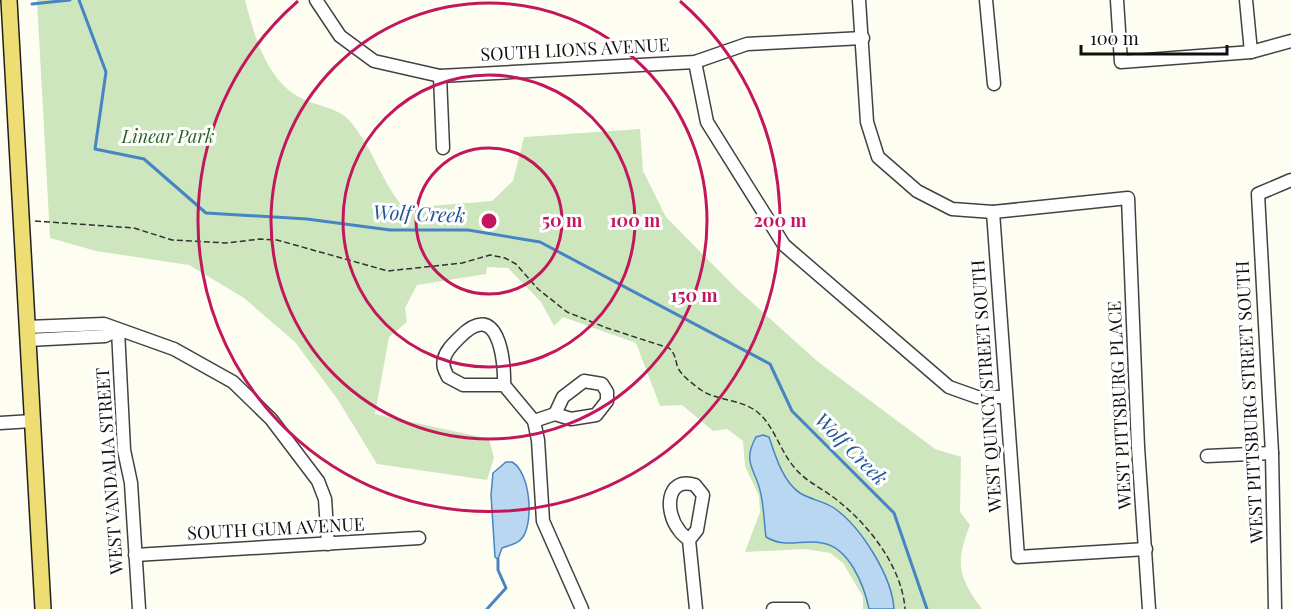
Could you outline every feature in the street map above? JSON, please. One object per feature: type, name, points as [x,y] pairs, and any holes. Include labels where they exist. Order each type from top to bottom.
[{"type":"main road","points":[[9,0],[43,609]]},
{"type":"street","name":"SOUTH LIONS AVENUE","points":[[316,0],[340,36],[374,61],[440,76],[695,62],[747,44],[863,38]]},
{"type":"street","points":[[859,0],[867,122],[878,157],[917,191],[952,209],[993,212]]},
{"type":"street","points":[[986,0],[994,84]]},
{"type":"street","points":[[1117,0],[1121,62],[1251,52],[1291,41]]},
{"type":"street","points":[[1246,0],[1251,52]]},
{"type":"street","points":[[695,62],[707,122],[784,245],[949,387],[977,397],[1005,397]]},
{"type":"street","points":[[440,76],[443,148]]},
{"type":"street","name":"WEST PITTSBURG STREET SOUTH","points":[[1275,609],[1272,453],[1258,194],[1291,180]]},
{"type":"street","name":"WEST PITTSBURG PLACE","points":[[993,212],[1128,198],[1138,447],[1149,609]]},
{"type":"street","name":"WEST QUINCY STREET SOUTH","points":[[993,212],[1018,557],[1146,549]]},
{"type":"street","points":[[27,334],[104,324],[142,336],[210,367],[253,398],[271,418],[318,481],[325,499],[328,544]]},
{"type":"street","points":[[504,385],[464,385],[448,377],[443,367],[444,356],[468,329],[477,326],[488,327],[498,335],[504,385],[534,421],[538,440],[543,521],[582,609]]},
{"type":"street","name":"WEST VANDALIA STREET","points":[[118,330],[124,450],[131,483],[139,609]]},
{"type":"street","points":[[534,421],[555,414]]},
{"type":"street","points":[[0,423],[32,421]]},
{"type":"street","points":[[1208,456],[1272,453]]},
{"type":"street","name":"SOUTH GUM AVENUE","points":[[135,555],[419,538]]},
{"type":"street","points":[[689,540],[696,609]]},
{"type":"street","points":[[776,609],[803,609]]},
{"type":"path","points":[[34,221],[134,228],[172,240],[226,243],[260,239],[277,240],[388,271],[462,263],[490,255],[505,258],[516,264],[538,289],[567,312],[669,348],[674,352],[682,373],[701,390],[753,408],[762,415],[793,466],[805,479],[851,511],[868,530],[896,572],[902,586],[905,609]]},
{"type":"green space","name":"Linear Park","points":[[37,0],[245,0],[257,41],[270,68],[279,80],[301,98],[347,118],[363,139],[389,187],[404,208],[492,201],[513,181],[524,137],[640,129],[643,171],[666,217],[736,288],[817,361],[935,449],[961,457],[960,512],[970,525],[962,550],[961,569],[968,588],[982,609],[863,609],[863,597],[843,563],[830,553],[805,549],[745,552],[760,512],[759,496],[745,466],[743,441],[727,429],[713,431],[682,405],[660,406],[636,343],[563,317],[554,326],[541,302],[508,268],[487,267],[486,274],[417,285],[405,308],[407,322],[389,337],[375,414],[489,439],[494,458],[487,480],[377,464],[338,400],[295,342],[244,298],[189,265],[96,251],[50,238]]},
{"type":"water","points":[[763,435],[769,437],[780,468],[794,488],[834,508],[844,516],[864,540],[888,582],[894,609],[869,609],[854,568],[832,546],[814,542],[787,543],[773,541],[766,537],[761,495],[750,461],[756,437]]},
{"type":"water","points":[[506,462],[512,462],[523,476],[529,508],[523,537],[516,543],[502,548],[498,559],[495,557],[491,495],[493,473]]},
{"type":"waterway","name":"Wolf Creek","points":[[32,4],[70,0]]},
{"type":"waterway","name":"Wolf Creek","points":[[79,0],[106,72],[95,149],[144,159],[206,213],[307,219],[390,230],[468,230],[540,242],[770,364],[792,411],[894,513],[927,609]]},
{"type":"waterway","points":[[487,609],[506,588],[498,570],[498,559]]}]
